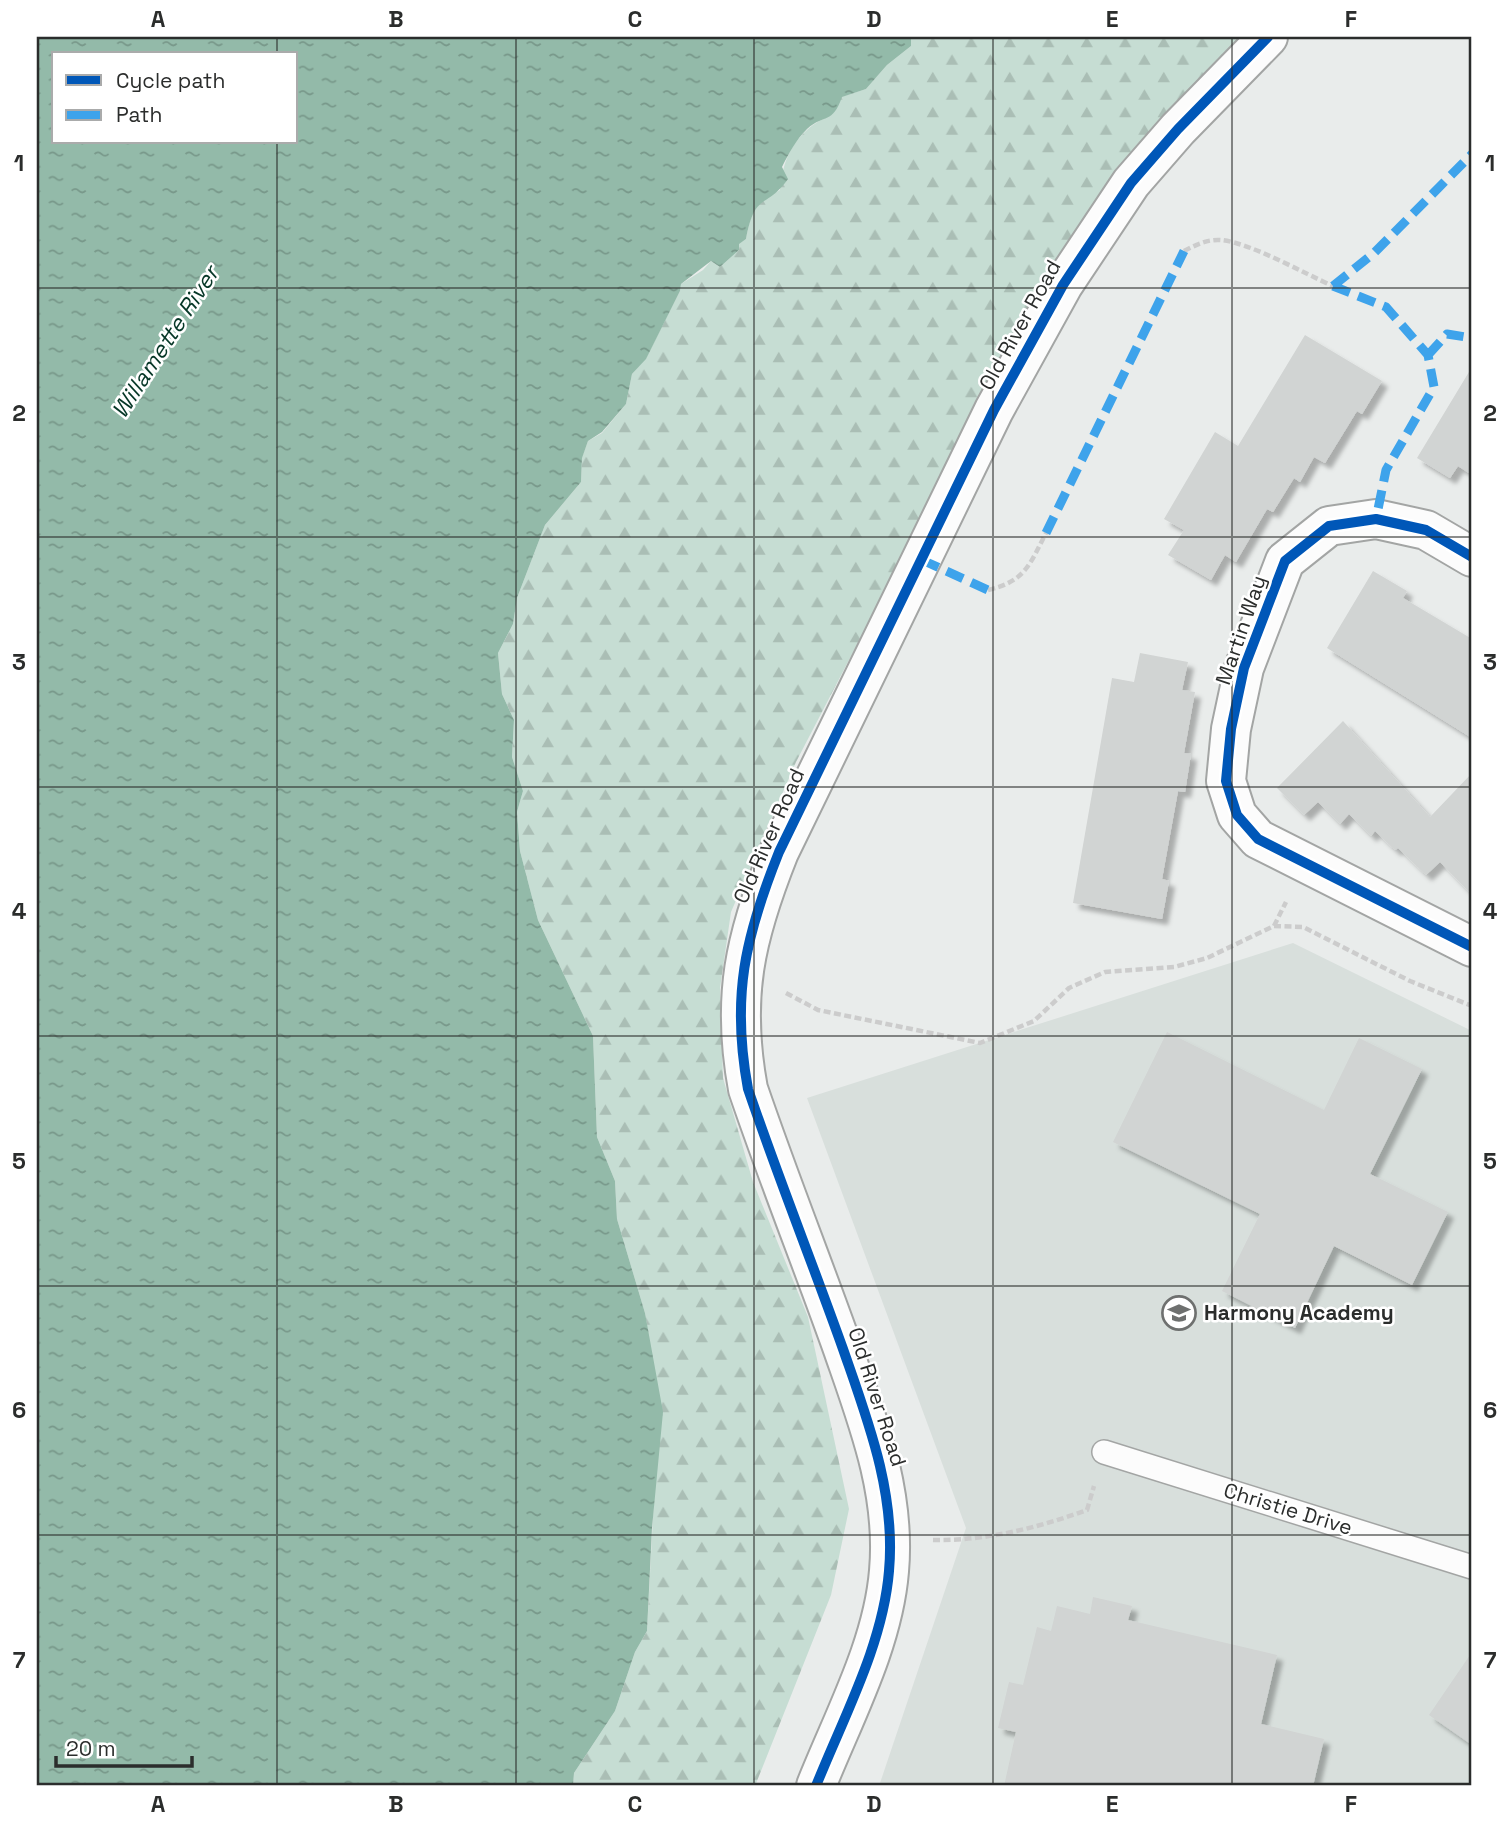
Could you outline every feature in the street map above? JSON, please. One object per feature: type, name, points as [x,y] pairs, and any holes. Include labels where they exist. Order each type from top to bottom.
[{"type":"street","name":"Old River Road","points":[[816,1786],[869,1656],[889,1572],[889,1516],[874,1440],[748,1089],[740,1045],[742,971],[756,910],[779,852],[994,410],[1063,285],[1131,184],[1178,129],[1268,37]]},
{"type":"street","name":"Martin Way","points":[[1472,557],[1426,530],[1376,519],[1329,526],[1285,561],[1244,668],[1231,729],[1226,781],[1237,815],[1258,839],[1472,947]]},
{"type":"lane","name":"Christie Drive","points":[[1104,1452],[1472,1567]]},
{"type":"path","points":[[1184,251],[1200,242],[1229,242],[1333,286]]},
{"type":"path","points":[[988,590],[1012,584],[1030,563],[1046,533]]},
{"type":"path","points":[[818,1010],[979,1043],[1034,1021],[1069,988],[1104,972],[1174,967],[1216,954],[1274,926],[1303,927],[1410,981],[1472,1006]]},
{"type":"path","points":[[890,1540],[965,1541],[1045,1525],[1087,1510],[1104,1452]]},
{"type":"shaded area","name":"Harmony Academy","points":[[1293,943],[1472,1031],[1472,1786],[879,1786],[966,1528],[807,1098]]},
{"type":"green space","points":[[911,37],[1243,37],[931,502],[796,762],[731,912],[720,988],[723,1078],[753,1182],[808,1317],[849,1509],[831,1595],[755,1786],[573,1786],[574,1773],[615,1711],[635,1652],[647,1631],[655,1479],[652,1359],[645,1313],[617,1219],[615,1181],[597,1137],[593,1036],[538,920],[520,851],[517,812],[523,791],[512,757],[514,720],[502,694],[498,653],[513,624],[517,598],[545,525],[581,482],[582,457],[588,441],[602,433],[626,404],[632,374],[646,358],[681,284],[703,270],[711,261],[720,267],[739,250],[738,244],[746,239],[750,221],[759,204],[780,190],[788,157],[795,143],[813,125],[835,110],[841,97],[866,89],[887,65],[911,46]]},
{"type":"water","name":"Willamette River","points":[[37,37],[911,37],[911,46],[887,65],[866,89],[842,97],[835,112],[813,124],[799,138],[782,167],[788,179],[757,207],[746,239],[739,244],[739,250],[720,267],[711,261],[681,284],[646,359],[632,374],[626,404],[602,432],[588,441],[582,458],[581,482],[545,525],[517,598],[513,624],[498,653],[502,694],[514,720],[512,757],[523,791],[517,812],[520,851],[538,920],[593,1036],[597,1137],[615,1181],[617,1219],[645,1313],[663,1412],[652,1528],[647,1631],[635,1652],[615,1711],[574,1773],[573,1786],[37,1786]]},
{"type":"building","points":[[1305,335],[1382,381],[1362,414],[1357,411],[1325,463],[1314,457],[1300,482],[1294,478],[1273,512],[1267,509],[1236,562],[1225,555],[1211,580],[1168,555],[1184,530],[1164,519],[1215,432],[1238,446]]},
{"type":"building","points":[[1472,367],[1472,475],[1458,466],[1450,478],[1417,458]]},
{"type":"building","points":[[1373,571],[1407,591],[1403,598],[1472,639],[1472,738],[1327,648]]},
{"type":"building","points":[[1140,653],[1188,662],[1182,690],[1195,692],[1184,753],[1191,754],[1185,792],[1178,791],[1162,879],[1169,881],[1162,919],[1073,903],[1112,678],[1134,682]]},
{"type":"building","points":[[1343,721],[1430,817],[1472,773],[1472,895],[1440,862],[1426,875],[1398,848],[1395,850],[1375,831],[1371,836],[1349,814],[1340,824],[1318,802],[1304,815],[1277,788]]},
{"type":"building","points":[[1167,1032],[1324,1110],[1359,1038],[1422,1069],[1370,1174],[1448,1212],[1412,1285],[1334,1246],[1295,1328],[1222,1291],[1260,1214],[1113,1142]]},
{"type":"building","points":[[1093,1597],[1132,1606],[1128,1620],[1277,1655],[1261,1724],[1324,1739],[1313,1786],[1004,1786],[1016,1732],[998,1728],[1009,1682],[1023,1685],[1037,1627],[1051,1631],[1057,1606],[1090,1614]]},
{"type":"building","points":[[1472,1652],[1472,1745],[1429,1715]]},
{"type":"marked path","points":[[1333,286],[1374,253],[1472,154]]},
{"type":"marked path","points":[[1046,533],[1184,251]]},
{"type":"marked path","points":[[1333,286],[1386,307],[1428,355],[1434,387],[1386,470],[1376,519]]},
{"type":"marked path","points":[[1428,355],[1447,334],[1472,338]]},
{"type":"marked path","points":[[922,560],[988,590]]},
{"type":"cycle path","points":[[816,1786],[860,1681],[879,1626],[889,1571],[890,1542],[884,1485],[862,1403],[748,1089],[743,1056],[741,996],[744,968],[757,912],[779,852],[994,410],[1063,285],[1131,183],[1178,129],[1268,37]]},
{"type":"cycle path","points":[[1472,557],[1426,530],[1376,519],[1329,526],[1285,561],[1244,668],[1231,729],[1226,781],[1237,815],[1258,839],[1472,947]]},
{"type":"place","name":"Harmony Academy","points":[[1179,1313]]}]
